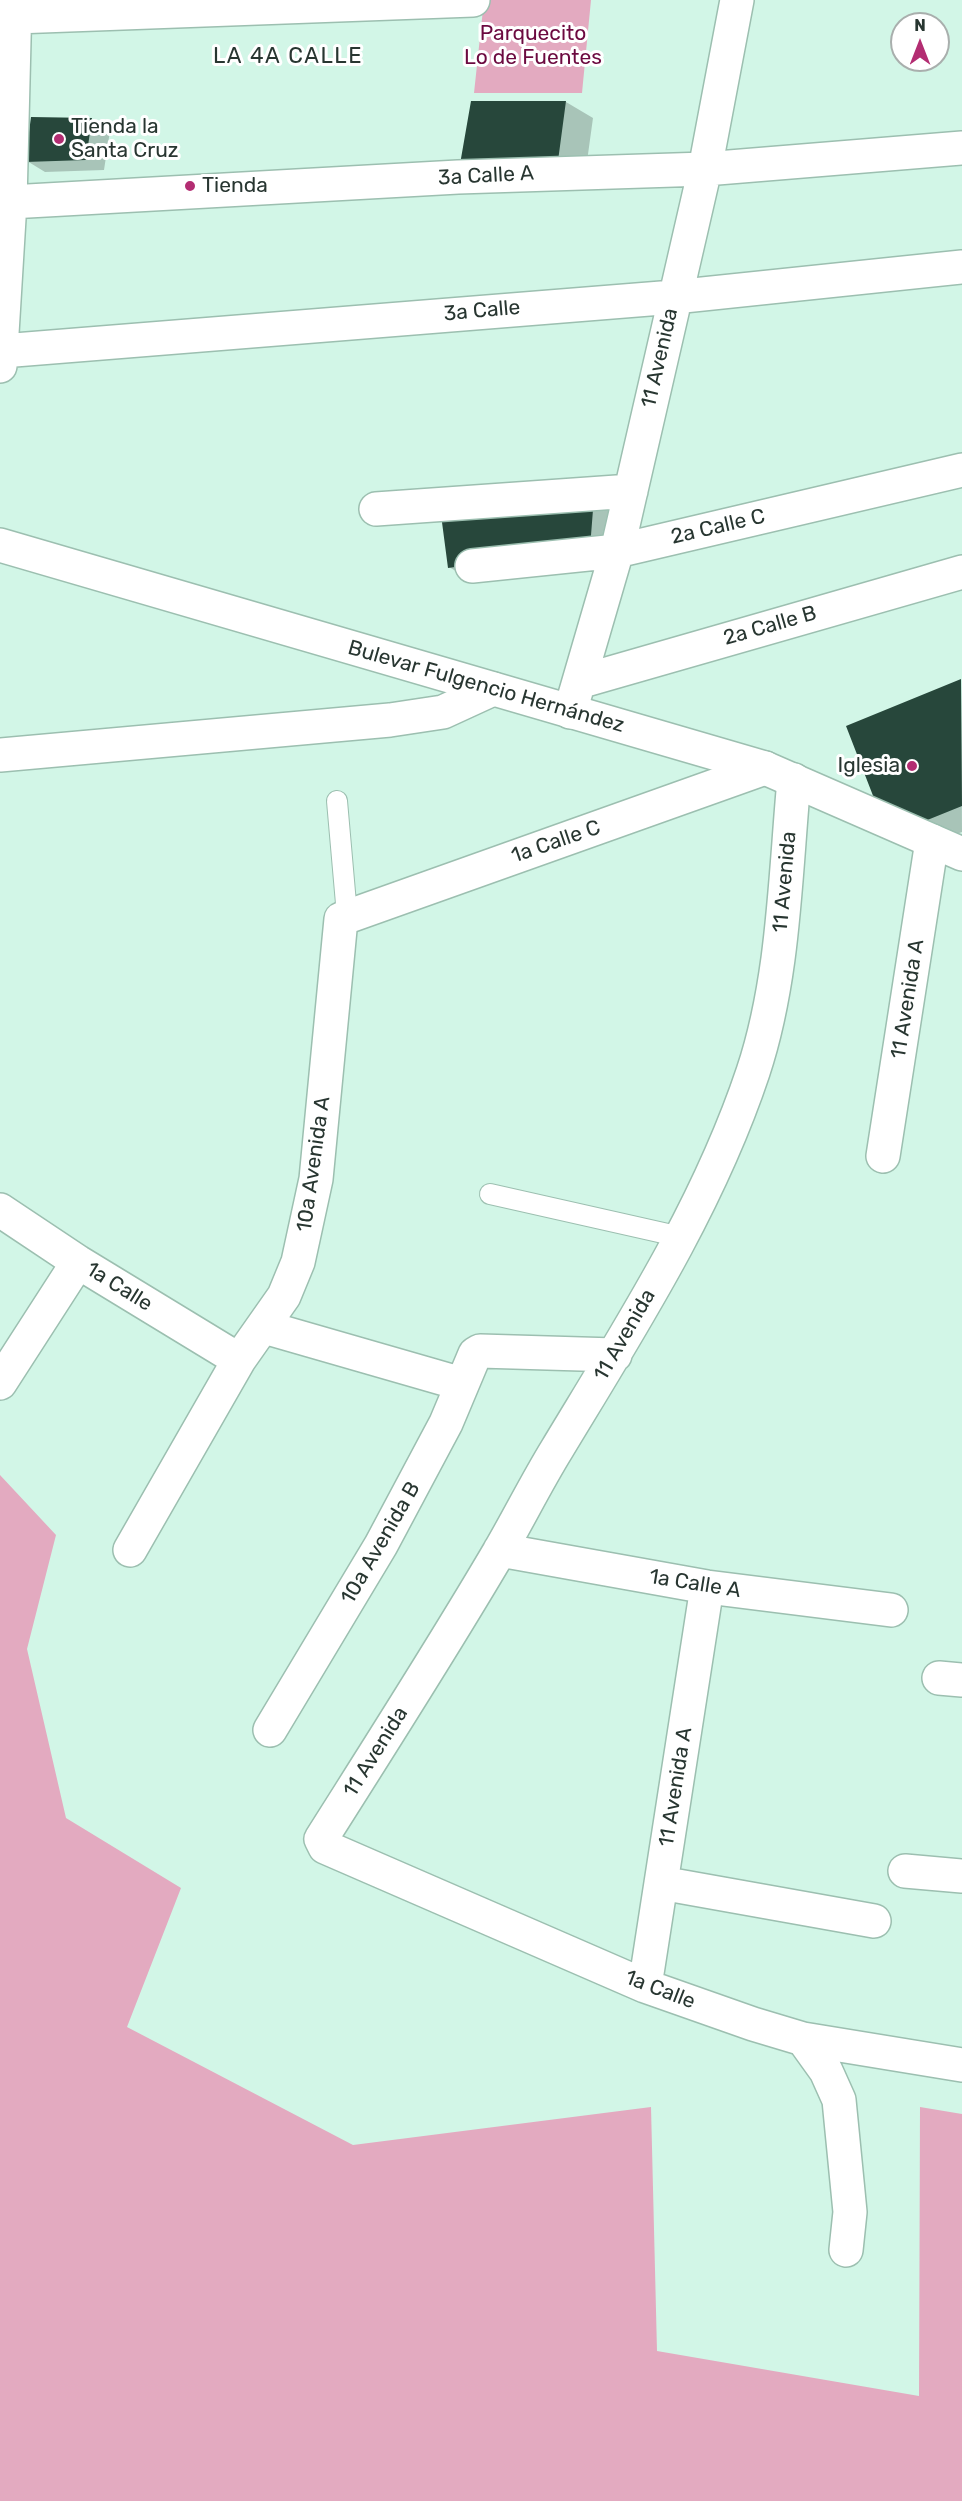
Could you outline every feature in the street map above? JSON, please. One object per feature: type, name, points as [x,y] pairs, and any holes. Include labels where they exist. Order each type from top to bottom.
[{"type":"street","points":[[1,358],[10,202],[15,9],[473,0]]},
{"type":"street","name":"11 Avenida","points":[[574,697],[617,551],[705,169],[737,0]]},
{"type":"street","name":"3a Calle A","points":[[10,202],[481,176],[705,169],[962,148]]},
{"type":"street","name":"3a Calle","points":[[1,358],[674,297],[962,267]]},
{"type":"street","name":"2a Calle C","points":[[472,566],[617,551],[962,470]]},
{"type":"street","points":[[376,508],[630,491]]},
{"type":"street","name":"Bulevar Fulgencio Hernández","points":[[0,545],[493,689],[574,697],[780,774],[962,854]]},
{"type":"street","name":"2a Calle B","points":[[574,697],[962,572]]},
{"type":"street","points":[[0,755],[390,720],[443,712],[493,689]]},
{"type":"street","name":"11 Avenida","points":[[321,1839],[500,1550],[555,1452],[615,1355],[702,1199],[728,1139],[754,1071],[777,964],[780,774]]},
{"type":"street","name":"1a Calle C","points":[[347,915],[780,774]]},
{"type":"street","name":"11 Avenida A","points":[[883,1156],[932,841]]},
{"type":"street","name":"10a Avenida A","points":[[130,1550],[239,1360],[264,1327],[292,1280],[309,1221],[316,1179],[339,926],[341,920],[347,915]]},
{"type":"street","name":"1a Calle","points":[[0,1210],[78,1262],[239,1360]]},
{"type":"street","points":[[0,1383],[78,1262]]},
{"type":"street","points":[[264,1327],[462,1384]]},
{"type":"street","name":"10a Avenida B","points":[[270,1730],[381,1545],[441,1433],[475,1354],[480,1351],[615,1355]]},
{"type":"street","name":"1a Calle A","points":[[500,1550],[707,1587],[891,1610]]},
{"type":"street","name":"11 Avenida A","points":[[645,1986],[707,1587]]},
{"type":"street","name":"1a Calle","points":[[321,1839],[325,1847],[645,1986],[803,2039],[962,2065]]},
{"type":"street","points":[[905,1871],[962,1876]]},
{"type":"street","points":[[661,1883],[874,1921]]},
{"type":"street","points":[[803,2039],[826,2071],[839,2100],[850,2212],[846,2250]]},
{"type":"lane","points":[[337,801],[347,915]]},
{"type":"lane","points":[[490,1194],[681,1237]]},
{"type":"green space","name":"Parquecito Lo de Fuentes","points":[[484,0],[591,0],[582,93],[474,93]]},
{"type":"green space","points":[[0,1475],[56,1535],[27,1649],[66,1818],[181,1888],[127,2027],[353,2145],[651,2107],[657,2351],[919,2396],[920,2107],[962,2114],[962,2501],[0,2501]]},
{"type":"building","points":[[471,101],[566,101],[558,161],[459,170]]},
{"type":"building","name":"Tienda la Santa Cruz","points":[[31,117],[92,118],[86,160],[25,162]]},
{"type":"building","points":[[594,497],[590,548],[448,568],[440,507]]},
{"type":"building","name":"Iglesia","points":[[961,679],[962,806],[915,825],[877,806],[846,726]]},
{"type":"place","name":"Tienda la Santa Cruz","points":[[59,139]]},
{"type":"place","name":"Tienda","points":[[190,186]]},
{"type":"place","name":"Iglesia","points":[[912,766]]},
{"type":"district","name":"LA 4A CALLE","points":[[288,57]]}]
